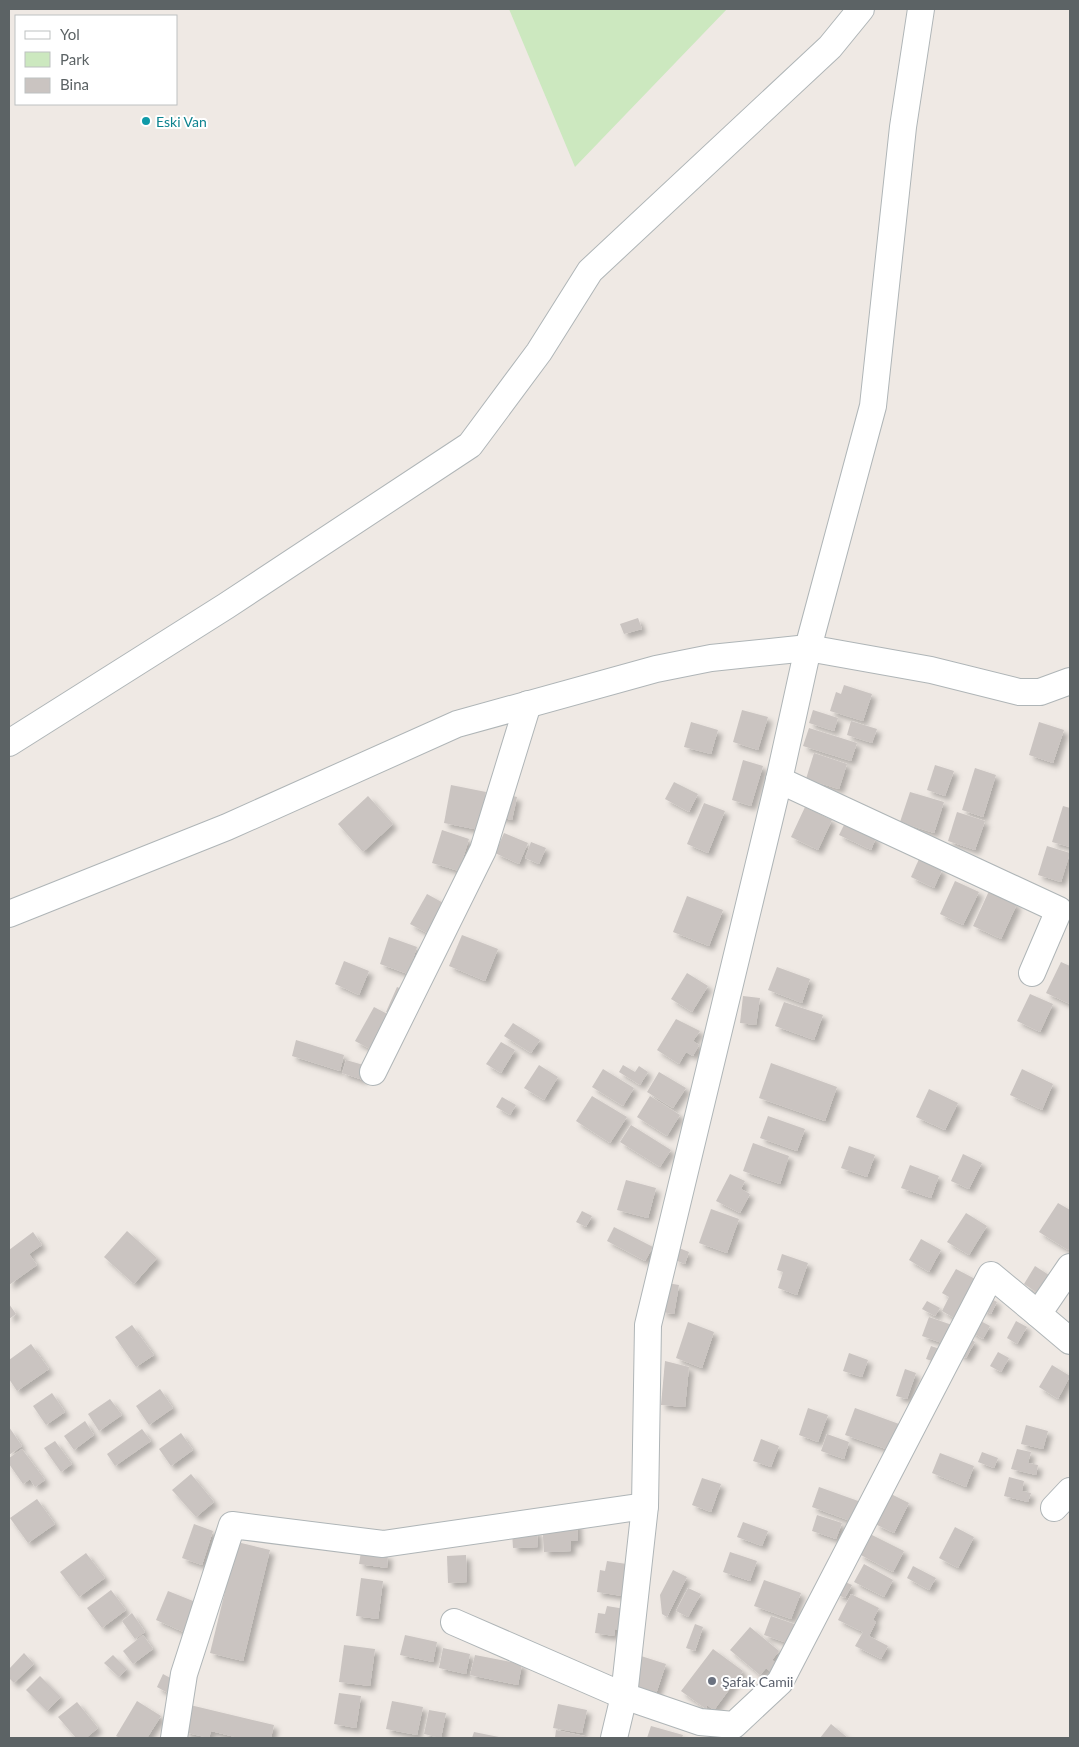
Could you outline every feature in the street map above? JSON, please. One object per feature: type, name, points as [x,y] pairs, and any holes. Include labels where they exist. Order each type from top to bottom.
[{"type":"street","points":[[9,743],[226,606],[470,445],[539,352],[590,271],[830,47],[861,9]]},
{"type":"street","points":[[614,1738],[624,1696],[645,1506],[648,1325],[779,780],[808,648],[873,406],[903,127],[921,9]]},
{"type":"street","points":[[9,914],[227,827],[457,724],[656,669],[711,658],[808,648],[931,670],[1019,692],[1040,692],[1070,681]]},
{"type":"street","points":[[373,1072],[483,850],[528,704]]},
{"type":"street","points":[[779,780],[1060,910],[1032,973]]},
{"type":"street","points":[[1038,1314],[1070,1267]]},
{"type":"street","points":[[454,1622],[624,1696],[700,1722],[734,1725],[780,1682],[991,1275],[1070,1340]]},
{"type":"street","points":[[174,1738],[184,1674],[232,1525],[383,1544],[645,1506]]},
{"type":"green space","points":[[509,9],[727,9],[575,167]]},
{"type":"building","points":[[638,618],[642,629],[624,634],[620,624]]},
{"type":"building","points":[[844,685],[872,694],[863,721],[830,711],[836,692],[841,694]]},
{"type":"building","points":[[742,710],[768,717],[758,750],[733,742]]},
{"type":"building","points":[[813,710],[838,718],[834,731],[809,723]]},
{"type":"building","points":[[851,721],[877,729],[872,743],[847,735]]},
{"type":"building","points":[[691,722],[718,730],[711,754],[684,747]]},
{"type":"building","points":[[1039,722],[1064,730],[1053,763],[1029,755]]},
{"type":"building","points":[[809,728],[857,743],[851,761],[803,746]]},
{"type":"building","points":[[814,753],[847,764],[839,789],[806,779]]},
{"type":"building","points":[[743,760],[763,766],[751,806],[732,800]]},
{"type":"building","points":[[935,765],[954,771],[945,796],[927,790]]},
{"type":"building","points":[[975,768],[996,775],[983,817],[962,810]]},
{"type":"building","points":[[674,782],[698,794],[689,812],[665,799]]},
{"type":"building","points":[[451,785],[486,792],[479,830],[444,823]]},
{"type":"building","points":[[910,792],[944,802],[934,833],[900,822]]},
{"type":"building","points":[[501,793],[517,797],[512,820],[496,816]]},
{"type":"building","points":[[368,796],[393,824],[363,852],[338,824]]},
{"type":"building","points":[[704,803],[725,811],[708,853],[687,844]]},
{"type":"building","points":[[1063,806],[1070,808],[1070,847],[1052,842]]},
{"type":"building","points":[[805,807],[832,820],[818,850],[791,837]]},
{"type":"building","points":[[957,812],[985,821],[975,850],[948,841]]},
{"type":"building","points":[[845,823],[876,838],[871,850],[839,835]]},
{"type":"building","points":[[442,830],[469,839],[459,871],[432,863]]},
{"type":"building","points":[[504,833],[528,843],[519,864],[495,853]]},
{"type":"building","points":[[531,842],[546,848],[539,864],[525,858]]},
{"type":"building","points":[[1047,846],[1070,853],[1061,882],[1038,875]]},
{"type":"building","points":[[919,859],[942,870],[934,888],[911,877]]},
{"type":"building","points":[[955,881],[979,892],[963,925],[940,914]]},
{"type":"building","points":[[989,891],[1017,904],[1001,939],[973,926]]},
{"type":"building","points":[[427,894],[447,905],[431,935],[410,924]]},
{"type":"building","points":[[687,896],[723,910],[709,946],[673,932]]},
{"type":"building","points":[[462,935],[498,949],[485,981],[449,966]]},
{"type":"building","points":[[389,937],[417,947],[408,974],[380,964]]},
{"type":"building","points":[[344,961],[369,971],[359,995],[335,984]]},
{"type":"building","points":[[1061,962],[1070,966],[1070,1004],[1046,993]]},
{"type":"building","points":[[777,967],[810,979],[802,1003],[768,990]]},
{"type":"building","points":[[687,973],[708,986],[692,1012],[671,999]]},
{"type":"building","points":[[397,987],[409,992],[399,1017],[386,1012]]},
{"type":"building","points":[[1030,994],[1053,1004],[1040,1032],[1017,1021]]},
{"type":"building","points":[[743,996],[760,998],[756,1025],[740,1023]]},
{"type":"building","points":[[784,1002],[823,1015],[814,1040],[775,1026]]},
{"type":"building","points":[[374,1007],[395,1018],[376,1052],[355,1041]]},
{"type":"building","points":[[676,1019],[700,1031],[693,1041],[699,1045],[693,1056],[686,1052],[679,1064],[657,1050]]},
{"type":"building","points":[[513,1023],[540,1040],[531,1053],[504,1036]]},
{"type":"building","points":[[296,1040],[344,1055],[340,1071],[292,1056]]},
{"type":"building","points":[[501,1042],[515,1050],[501,1073],[486,1064]]},
{"type":"building","points":[[346,1060],[367,1066],[363,1080],[342,1073]]},
{"type":"building","points":[[771,1063],[837,1087],[825,1121],[759,1098]]},
{"type":"building","points":[[539,1065],[558,1077],[544,1100],[524,1088]]},
{"type":"building","points":[[623,1065],[635,1072],[639,1066],[648,1072],[640,1085],[619,1072]]},
{"type":"building","points":[[603,1069],[634,1088],[623,1106],[592,1087]]},
{"type":"building","points":[[1022,1069],[1053,1084],[1042,1110],[1010,1095]]},
{"type":"building","points":[[659,1072],[686,1088],[673,1108],[647,1092]]},
{"type":"building","points":[[929,1089],[958,1103],[945,1130],[916,1117]]},
{"type":"building","points":[[592,1096],[627,1117],[610,1143],[576,1121]]},
{"type":"building","points":[[650,1096],[680,1115],[667,1136],[637,1117]]},
{"type":"building","points":[[502,1097],[516,1105],[510,1115],[496,1107]]},
{"type":"building","points":[[768,1116],[805,1129],[797,1151],[760,1138]]},
{"type":"building","points":[[631,1125],[671,1150],[660,1167],[620,1142]]},
{"type":"building","points":[[753,1143],[789,1156],[780,1184],[743,1171]]},
{"type":"building","points":[[849,1146],[875,1155],[867,1177],[841,1168]]},
{"type":"building","points":[[963,1154],[982,1163],[969,1189],[951,1181]]},
{"type":"building","points":[[910,1165],[939,1176],[931,1198],[901,1188]]},
{"type":"building","points":[[730,1174],[745,1181],[741,1189],[750,1194],[740,1213],[716,1201]]},
{"type":"building","points":[[626,1180],[656,1188],[648,1218],[617,1210]]},
{"type":"building","points":[[1058,1203],[1070,1210],[1070,1246],[1068,1250],[1039,1232]]},
{"type":"building","points":[[711,1209],[739,1219],[727,1253],[699,1243]]},
{"type":"building","points":[[582,1211],[592,1216],[586,1227],[576,1222]]},
{"type":"building","points":[[966,1213],[987,1226],[969,1255],[947,1242]]},
{"type":"building","points":[[614,1227],[653,1247],[645,1261],[607,1241]]},
{"type":"building","points":[[127,1231],[157,1258],[134,1284],[104,1257]]},
{"type":"building","points":[[33,1232],[42,1245],[29,1254],[37,1265],[9,1285],[9,1250]]},
{"type":"building","points":[[921,1239],[941,1250],[929,1272],[909,1260]]},
{"type":"building","points":[[679,1248],[689,1252],[685,1264],[675,1260]]},
{"type":"building","points":[[782,1254],[808,1263],[797,1295],[778,1288],[783,1272],[777,1270]]},
{"type":"building","points":[[1035,1266],[1052,1277],[1041,1295],[1024,1284]]},
{"type":"building","points":[[956,1269],[977,1280],[956,1319],[942,1311],[949,1297],[942,1293]]},
{"type":"building","points":[[667,1283],[679,1285],[674,1314],[662,1312]]},
{"type":"building","points":[[988,1297],[997,1302],[991,1314],[981,1309]]},
{"type":"building","points":[[927,1301],[940,1308],[935,1316],[922,1309]]},
{"type":"building","points":[[9,1304],[16,1314],[9,1319]]},
{"type":"building","points":[[929,1317],[952,1325],[945,1344],[922,1336]]},
{"type":"building","points":[[975,1318],[990,1326],[983,1339],[968,1330]]},
{"type":"building","points":[[1016,1321],[1027,1327],[1017,1344],[1007,1338]]},
{"type":"building","points":[[688,1322],[714,1332],[702,1368],[676,1358]]},
{"type":"building","points":[[132,1325],[154,1355],[136,1367],[115,1337]]},
{"type":"building","points":[[965,1336],[975,1342],[966,1358],[956,1352]]},
{"type":"building","points":[[31,1344],[49,1369],[17,1391],[9,1379],[9,1360]]},
{"type":"building","points":[[931,1346],[940,1349],[935,1362],[926,1359]]},
{"type":"building","points":[[998,1352],[1009,1358],[1001,1372],[990,1366]]},
{"type":"building","points":[[849,1353],[868,1360],[862,1377],[843,1371]]},
{"type":"building","points":[[665,1361],[689,1367],[685,1407],[661,1405]]},
{"type":"building","points":[[1052,1365],[1070,1376],[1058,1399],[1039,1387]]},
{"type":"building","points":[[905,1369],[916,1373],[907,1399],[896,1396]]},
{"type":"building","points":[[160,1389],[173,1408],[149,1425],[136,1406]]},
{"type":"building","points":[[52,1393],[65,1412],[46,1425],[33,1406]]},
{"type":"building","points":[[110,1399],[122,1415],[99,1431],[88,1414]]},
{"type":"building","points":[[808,1408],[828,1415],[818,1442],[799,1435]]},
{"type":"building","points":[[855,1408],[899,1424],[889,1450],[845,1435]]},
{"type":"building","points":[[85,1421],[94,1435],[74,1450],[64,1436]]},
{"type":"building","points":[[1026,1425],[1048,1431],[1043,1449],[1021,1444]]},
{"type":"building","points":[[9,1427],[22,1446],[9,1455]]},
{"type":"building","points":[[142,1429],[151,1441],[115,1466],[107,1454]]},
{"type":"building","points":[[181,1433],[193,1450],[171,1466],[159,1449]]},
{"type":"building","points":[[827,1434],[849,1442],[844,1459],[821,1451]]},
{"type":"building","points":[[761,1439],[779,1446],[771,1467],[753,1461]]},
{"type":"building","points":[[55,1441],[72,1464],[61,1472],[44,1448]]},
{"type":"building","points":[[22,1449],[45,1480],[35,1487],[30,1479],[23,1484],[9,1464],[9,1458]]},
{"type":"building","points":[[1017,1449],[1031,1452],[1028,1463],[1038,1465],[1036,1475],[1011,1469]]},
{"type":"building","points":[[982,1452],[998,1458],[994,1468],[978,1462]]},
{"type":"building","points":[[940,1453],[974,1466],[966,1487],[932,1473]]},
{"type":"building","points":[[191,1474],[214,1502],[196,1517],[172,1490]]},
{"type":"building","points":[[1009,1477],[1024,1481],[1022,1491],[1031,1493],[1028,1502],[1004,1496]]},
{"type":"building","points":[[702,1478],[721,1484],[711,1512],[692,1505]]},
{"type":"building","points":[[819,1487],[861,1502],[853,1522],[812,1507]]},
{"type":"building","points":[[891,1494],[909,1503],[894,1533],[875,1524]]},
{"type":"building","points":[[37,1499],[55,1524],[28,1543],[10,1518]]},
{"type":"building","points":[[817,1515],[842,1523],[836,1539],[812,1531]]},
{"type":"building","points":[[577,1521],[578,1541],[571,1541],[571,1551],[544,1552],[542,1522]]},
{"type":"building","points":[[743,1522],[768,1531],[762,1546],[737,1537]]},
{"type":"building","points":[[194,1524],[213,1531],[202,1565],[182,1558]]},
{"type":"building","points":[[955,1527],[974,1537],[958,1568],[939,1558]]},
{"type":"building","points":[[537,1530],[538,1547],[513,1548],[512,1531]]},
{"type":"building","points":[[870,1534],[904,1551],[893,1572],[859,1554]]},
{"type":"building","points":[[237,1542],[270,1550],[243,1661],[210,1653]]},
{"type":"building","points":[[361,1552],[388,1555],[387,1568],[359,1564]]},
{"type":"building","points":[[730,1552],[757,1561],[750,1581],[723,1572]]},
{"type":"building","points":[[86,1553],[105,1578],[79,1597],[60,1572]]},
{"type":"building","points":[[466,1555],[467,1582],[448,1583],[447,1556]]},
{"type":"building","points":[[607,1561],[633,1565],[622,1596],[597,1592],[600,1570],[605,1571]]},
{"type":"building","points":[[864,1564],[893,1580],[884,1597],[854,1582]]},
{"type":"building","points":[[913,1566],[936,1578],[929,1590],[907,1578]]},
{"type":"building","points":[[673,1570],[687,1577],[667,1617],[662,1614],[660,1595]]},
{"type":"building","points":[[361,1578],[383,1581],[378,1619],[356,1616]]},
{"type":"building","points":[[764,1580],[801,1593],[791,1619],[754,1606]]},
{"type":"building","points":[[843,1581],[852,1585],[845,1598],[836,1594]]},
{"type":"building","points":[[688,1588],[701,1594],[688,1617],[676,1611]]},
{"type":"building","points":[[111,1590],[126,1610],[102,1628],[87,1608]]},
{"type":"building","points":[[168,1591],[198,1603],[186,1633],[156,1620]]},
{"type":"building","points":[[851,1594],[879,1608],[873,1620],[876,1622],[869,1636],[888,1646],[881,1659],[855,1646],[863,1632],[838,1620]]},
{"type":"building","points":[[607,1606],[631,1610],[628,1632],[615,1629],[614,1636],[595,1633],[598,1613],[605,1614]]},
{"type":"building","points":[[132,1613],[145,1632],[135,1639],[122,1621]]},
{"type":"building","points":[[771,1616],[800,1626],[793,1645],[764,1635]]},
{"type":"building","points":[[695,1624],[703,1627],[695,1651],[686,1648]]},
{"type":"building","points":[[750,1627],[779,1651],[772,1660],[777,1664],[771,1672],[766,1668],[760,1675],[730,1650]]},
{"type":"building","points":[[143,1635],[153,1649],[133,1664],[123,1651]]},
{"type":"building","points":[[405,1635],[437,1642],[433,1662],[400,1655]]},
{"type":"building","points":[[344,1645],[375,1649],[370,1686],[339,1682]]},
{"type":"building","points":[[443,1648],[470,1654],[466,1674],[439,1668]]},
{"type":"building","name":"Şafak Camii","points":[[713,1649],[743,1671],[714,1710],[707,1705],[706,1709],[681,1691]]},
{"type":"building","points":[[24,1653],[34,1664],[14,1683],[9,1678],[9,1669]]},
{"type":"building","points":[[113,1655],[127,1669],[119,1677],[104,1663]]},
{"type":"building","points":[[475,1655],[522,1664],[518,1685],[470,1675]]},
{"type":"building","points":[[641,1656],[666,1664],[656,1694],[632,1687]]},
{"type":"building","points":[[163,1674],[174,1680],[168,1693],[157,1687]]},
{"type":"building","points":[[40,1676],[61,1697],[47,1711],[26,1690]]},
{"type":"building","points":[[339,1693],[361,1696],[356,1728],[334,1724]]},
{"type":"building","points":[[137,1701],[161,1716],[147,1738],[120,1738],[116,1736]]},
{"type":"building","points":[[392,1701],[423,1707],[417,1735],[386,1729]]},
{"type":"building","points":[[77,1702],[98,1728],[86,1738],[76,1738],[58,1717]]},
{"type":"building","points":[[558,1704],[587,1710],[582,1733],[553,1728]]},
{"type":"building","points":[[190,1705],[274,1725],[271,1738],[239,1738],[211,1731],[209,1738],[184,1732]]},
{"type":"building","points":[[429,1710],[446,1713],[441,1738],[424,1734]]},
{"type":"building","points":[[831,1724],[848,1738],[820,1738]]},
{"type":"building","points":[[651,1726],[683,1735],[682,1738],[647,1738]]},
{"type":"building","points":[[556,1730],[589,1737],[555,1738]]},
{"type":"building","points":[[474,1732],[499,1737],[499,1738],[472,1738]]},
{"type":"place","name":"Eski Van","points":[[146,121]]},
{"type":"place","name":"Şafak Camii","points":[[712,1681]]}]
